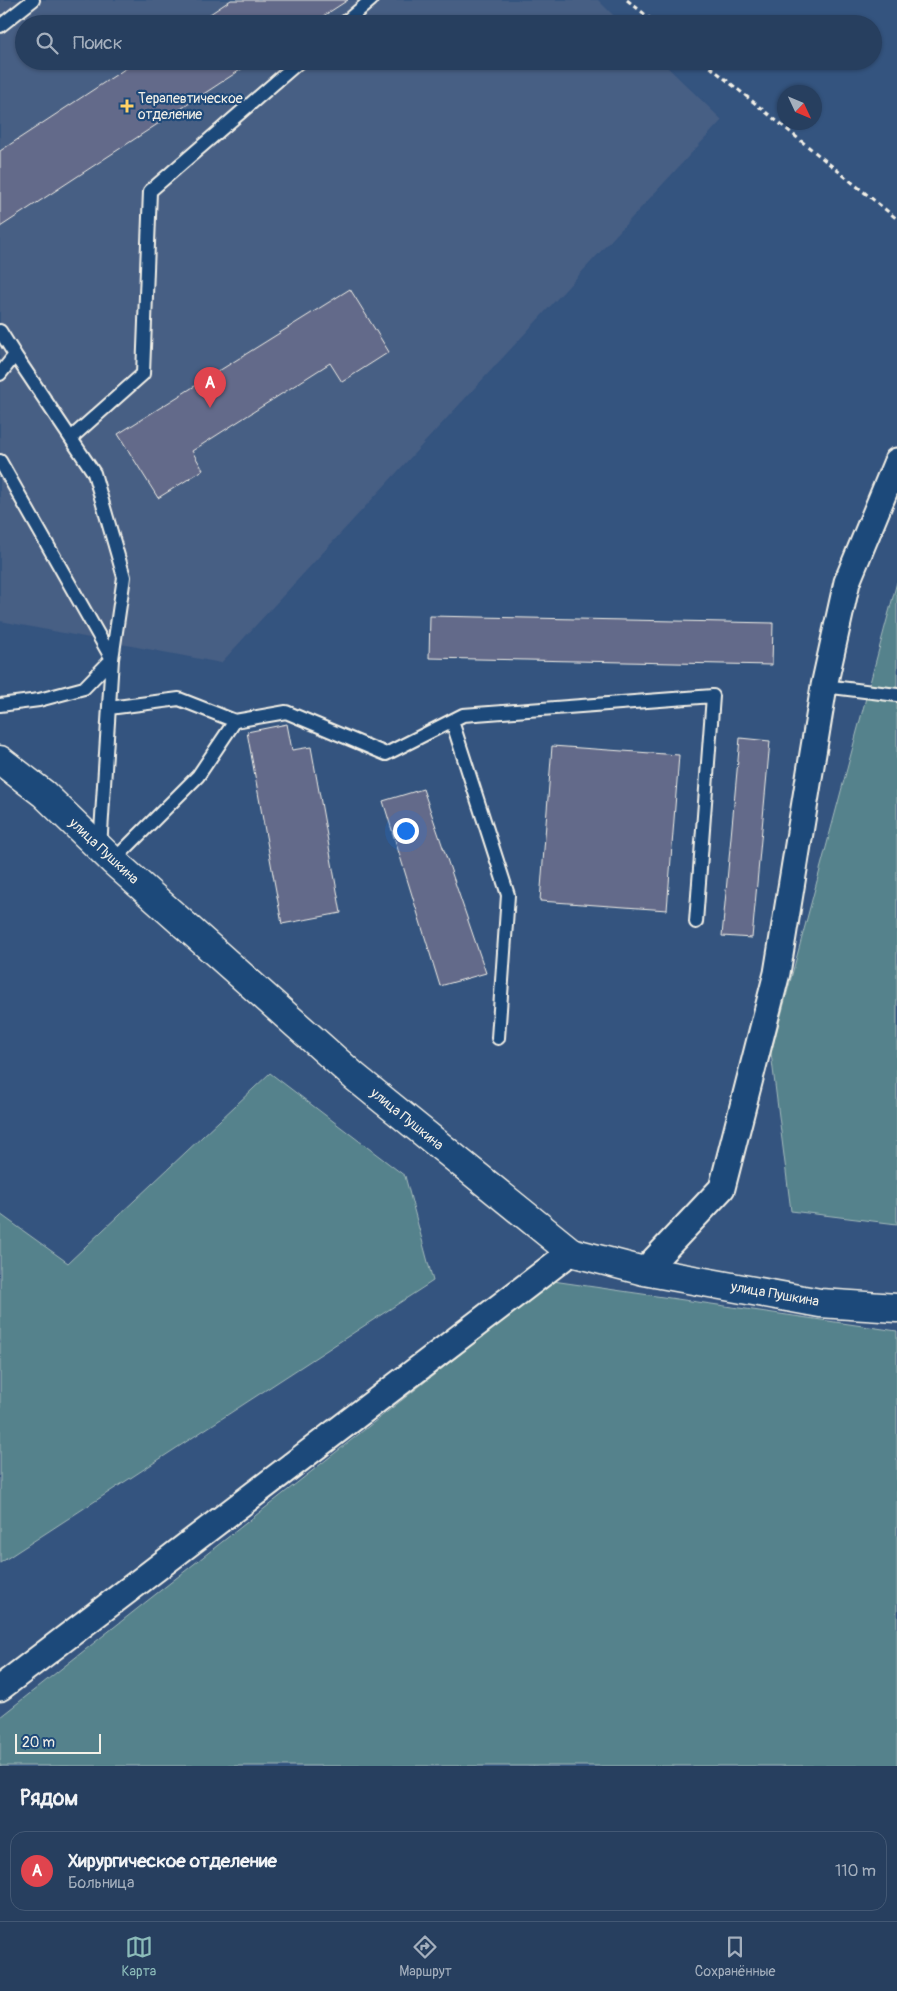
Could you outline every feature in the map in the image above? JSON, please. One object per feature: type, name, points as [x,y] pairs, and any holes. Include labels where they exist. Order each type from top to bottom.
[{"type":"street","points":[[644,1271],[722,1188],[777,972],[824,686],[847,582],[897,461]]},
{"type":"street","name":"улица Пушкина","points":[[0,760],[44,794],[107,855],[355,1077],[571,1252],[644,1271],[820,1303],[897,1308]]},
{"type":"street","points":[[0,1688],[571,1252]]},
{"type":"lane","points":[[0,26],[33,0]]},
{"type":"lane","points":[[353,15],[370,0]]},
{"type":"lane","points":[[71,438],[143,374],[150,191],[290,70]]},
{"type":"lane","points":[[0,331],[94,472],[124,577],[112,659],[109,708],[107,855]]},
{"type":"lane","points":[[0,374],[15,355]]},
{"type":"lane","points":[[0,461],[112,659]]},
{"type":"lane","points":[[0,705],[39,700],[84,688],[112,659]]},
{"type":"lane","points":[[824,686],[897,695]]},
{"type":"lane","points":[[109,708],[179,699],[234,721],[286,712],[386,754],[463,715],[713,696],[696,922]]},
{"type":"lane","points":[[107,855],[198,776],[234,721]]},
{"type":"lane","points":[[452,721],[508,895],[498,1038]]},
{"type":"path","points":[[627,0],[646,15]]},
{"type":"path","points":[[714,70],[897,219]]},
{"type":"shaded area","points":[[0,0],[598,0],[613,15],[15,15],[15,70],[670,70],[722,120],[221,663],[0,621]]},
{"type":"green space","points":[[897,582],[897,1224],[791,1211],[771,1053]]},
{"type":"green space","points":[[270,1073],[405,1176],[433,1281],[0,1563],[0,1214],[68,1263]]},
{"type":"green space","points":[[553,1281],[897,1331],[897,1766],[0,1766],[0,1717]]},
{"type":"building","points":[[231,0],[348,0],[325,15],[208,15]]},
{"type":"building","name":"Терапевтическое отделение","points":[[123,70],[240,70],[0,227],[0,151]]},
{"type":"building","points":[[350,289],[389,352],[342,382],[330,363],[192,451],[203,470],[158,498],[118,434]]},
{"type":"building","points":[[430,616],[773,623],[772,665],[429,658]]},
{"type":"building","points":[[287,724],[292,750],[311,747],[341,913],[282,924],[247,732]]},
{"type":"building","points":[[740,738],[770,741],[752,938],[722,936]]},
{"type":"building","points":[[552,746],[679,755],[667,910],[540,901]]},
{"type":"building","points":[[423,789],[486,973],[440,986],[383,801]]},
{"type":"place","name":"Терапевтическое отделение","points":[[127,106]]},
{"type":"place","name":"Хирургическое отделение","points":[[210,408]]}]
